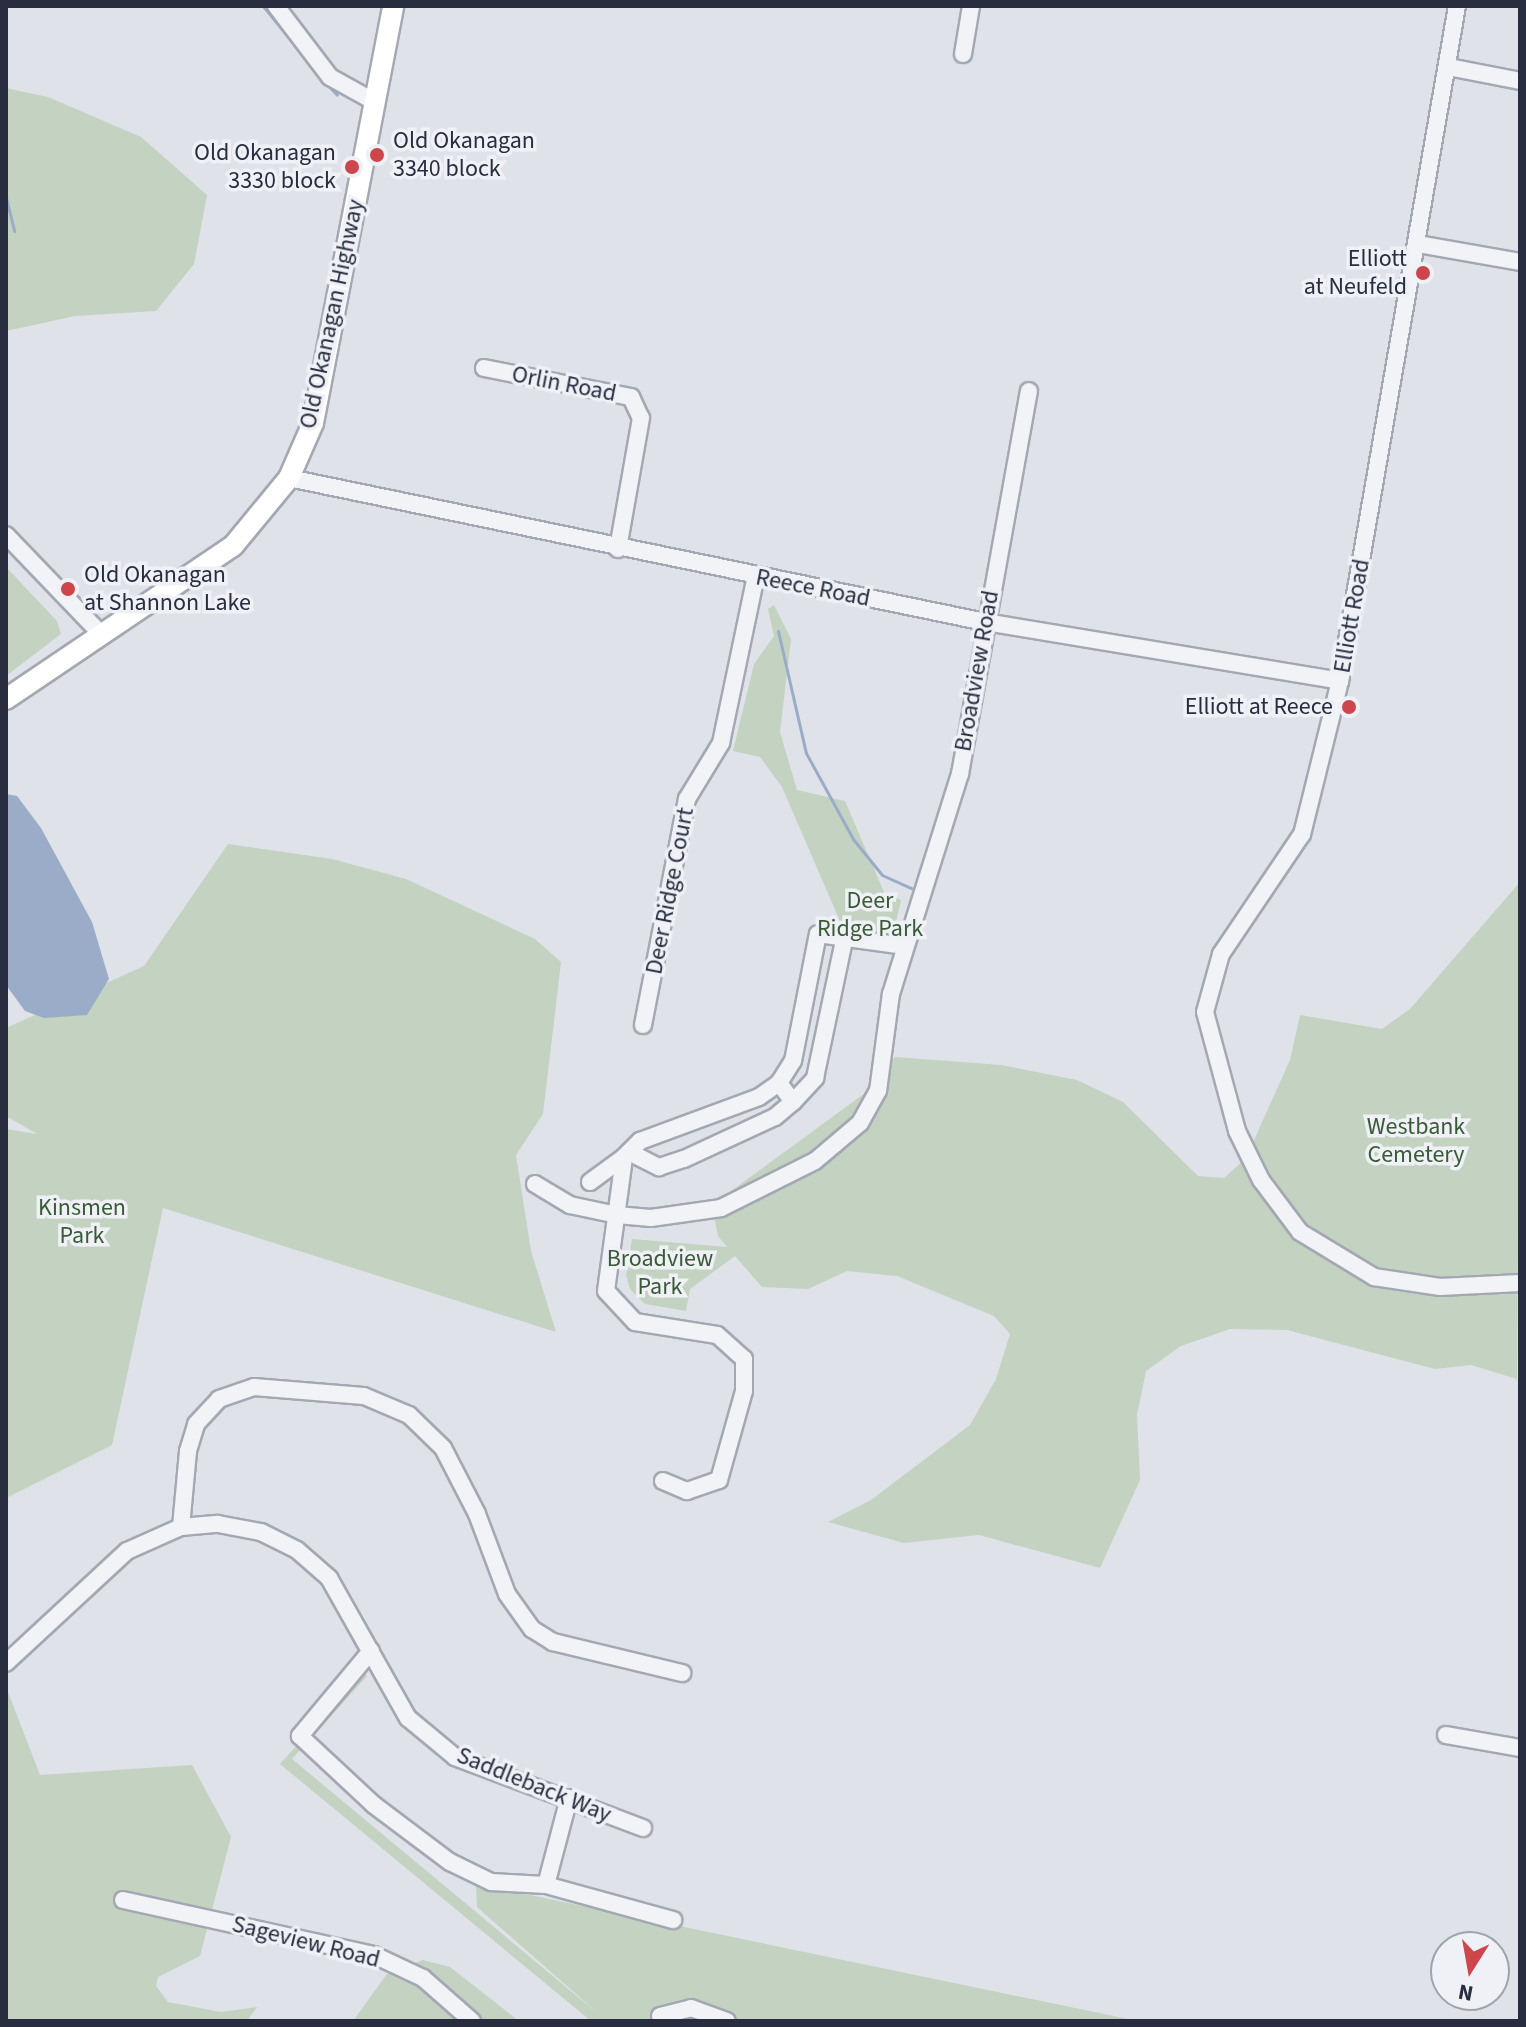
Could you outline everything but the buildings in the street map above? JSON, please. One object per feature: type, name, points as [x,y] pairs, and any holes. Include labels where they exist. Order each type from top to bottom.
[{"type":"main road","name":"Old Okanagan Highway","points":[[6,699],[233,546],[289,478],[313,423],[393,6]]},
{"type":"street","points":[[276,6],[330,77],[375,102]]},
{"type":"street","points":[[963,54],[971,6]]},
{"type":"street","name":"Elliott Road","points":[[1457,6],[1340,681],[1302,834],[1221,954],[1208,988],[1206,1027],[1237,1131],[1284,1213],[1300,1232],[1348,1265],[1374,1277],[1440,1287],[1520,1283]]},
{"type":"street","points":[[1448,67],[1520,81]]},
{"type":"street","points":[[1418,244],[1520,262]]},
{"type":"street","name":"Orlin Road","points":[[484,368],[631,397],[641,418],[618,549]]},
{"type":"street","name":"Broadview Road","points":[[535,1184],[570,1205],[617,1215],[651,1218],[721,1208],[815,1161],[860,1123],[878,1091],[891,994],[960,774],[1029,391]]},
{"type":"street","name":"Reece Road","points":[[289,478],[618,549],[985,622],[1340,681]]},
{"type":"street","points":[[6,535],[101,634]]},
{"type":"street","name":"Deer Ridge Court","points":[[643,1025],[687,799],[721,743],[756,576]]},
{"type":"street","points":[[590,1182],[627,1155],[640,1141],[759,1097],[779,1083],[793,1061],[818,934],[905,946]]},
{"type":"street","points":[[627,1155],[659,1167],[672,1163],[775,1117],[793,1102],[815,1078],[844,940]]},
{"type":"street","points":[[779,1083],[793,1102]]},
{"type":"street","points":[[627,1155],[606,1291],[635,1322],[717,1335],[744,1359],[744,1391],[719,1480],[687,1491],[663,1481]]},
{"type":"street","points":[[181,1527],[188,1451],[196,1424],[219,1399],[254,1387],[364,1396],[409,1415],[443,1448],[477,1514],[507,1594],[532,1629],[553,1642],[682,1673]]},
{"type":"street","name":"Saddleback Way","points":[[6,1663],[104,1568],[127,1551],[181,1527],[218,1524],[261,1532],[297,1550],[329,1578],[408,1718],[455,1757],[643,1828]]},
{"type":"street","points":[[371,1651],[300,1736],[374,1805],[450,1862],[491,1882],[546,1885],[673,1920]]},
{"type":"street","points":[[1446,1735],[1520,1748]]},
{"type":"street","points":[[546,1885],[569,1798]]},
{"type":"street","name":"Sageview Road","points":[[123,1900],[374,1955],[423,1978],[472,2021]]},
{"type":"street","points":[[660,2016],[691,2008],[727,2021]]},
{"type":"green space","points":[[6,88],[48,97],[141,137],[207,195],[194,264],[156,311],[75,316],[6,331]]},
{"type":"green space","points":[[6,567],[57,621],[61,634],[6,676]]},
{"type":"green space","name":"Deer Ridge Park","points":[[774,605],[791,639],[780,732],[797,790],[845,801],[884,892],[901,900],[889,952],[846,935],[782,787],[760,757],[733,751],[754,664],[774,636],[768,609]]},
{"type":"green space","name":"Kinsmen Park","points":[[228,844],[332,859],[406,879],[535,939],[561,962],[543,1114],[516,1155],[531,1251],[556,1332],[163,1208],[112,1445],[6,1498],[6,1129],[37,1134],[6,1116],[6,1028],[144,966]]},
{"type":"green space","points":[[1520,882],[1517,1379],[1471,1365],[1435,1369],[1287,1330],[1230,1329],[1181,1346],[1146,1371],[1137,1415],[1140,1480],[1100,1568],[979,1535],[904,1543],[828,1522],[871,1500],[970,1425],[996,1379],[1010,1334],[994,1316],[897,1276],[847,1271],[808,1289],[762,1287],[735,1256],[690,1289],[686,1311],[645,1304],[630,1289],[626,1275],[632,1239],[727,1247],[718,1236],[712,1205],[865,1093],[895,1057],[1001,1065],[1077,1080],[1123,1102],[1198,1176],[1224,1178],[1246,1158],[1290,1060],[1300,1015],[1382,1029],[1410,1009]]},
{"type":"green space","points":[[364,1671],[367,1676],[292,1759],[601,2016],[477,1907],[476,1884],[1138,2021],[591,2021],[280,1764]]},
{"type":"green space","points":[[6,1687],[40,1775],[192,1765],[231,1837],[200,1956],[158,1977],[156,1986],[168,2002],[221,2012],[257,2007],[247,2021],[6,2021]]},
{"type":"green space","points":[[423,1960],[450,1967],[519,2021],[353,2021],[387,1974]]},
{"type":"water","points":[[6,794],[17,796],[41,828],[92,922],[109,979],[87,1015],[44,1018],[25,1011],[6,985]]},
{"type":"waterway","points":[[263,6],[316,71]]},
{"type":"waterway","points":[[326,83],[337,95]]},
{"type":"waterway","points":[[6,198],[14,231]]},
{"type":"waterway","points":[[778,631],[806,753],[853,839],[882,875],[911,888]]},
{"type":"place","name":"Old Okanagan 3340 block","points":[[377,155]]},
{"type":"place","name":"Old Okanagan 3330 block","points":[[352,167]]},
{"type":"place","name":"Elliott at Neufeld","points":[[1423,273]]},
{"type":"place","name":"Old Okanagan at Shannon Lake","points":[[68,589]]},
{"type":"place","name":"Elliott at Reece","points":[[1349,707]]},
{"type":"park label","name":"Westbank Cemetery","points":[[1416,1141]]},
{"type":"park label","name":"Broadview Park","points":[[660,1273]]}]
